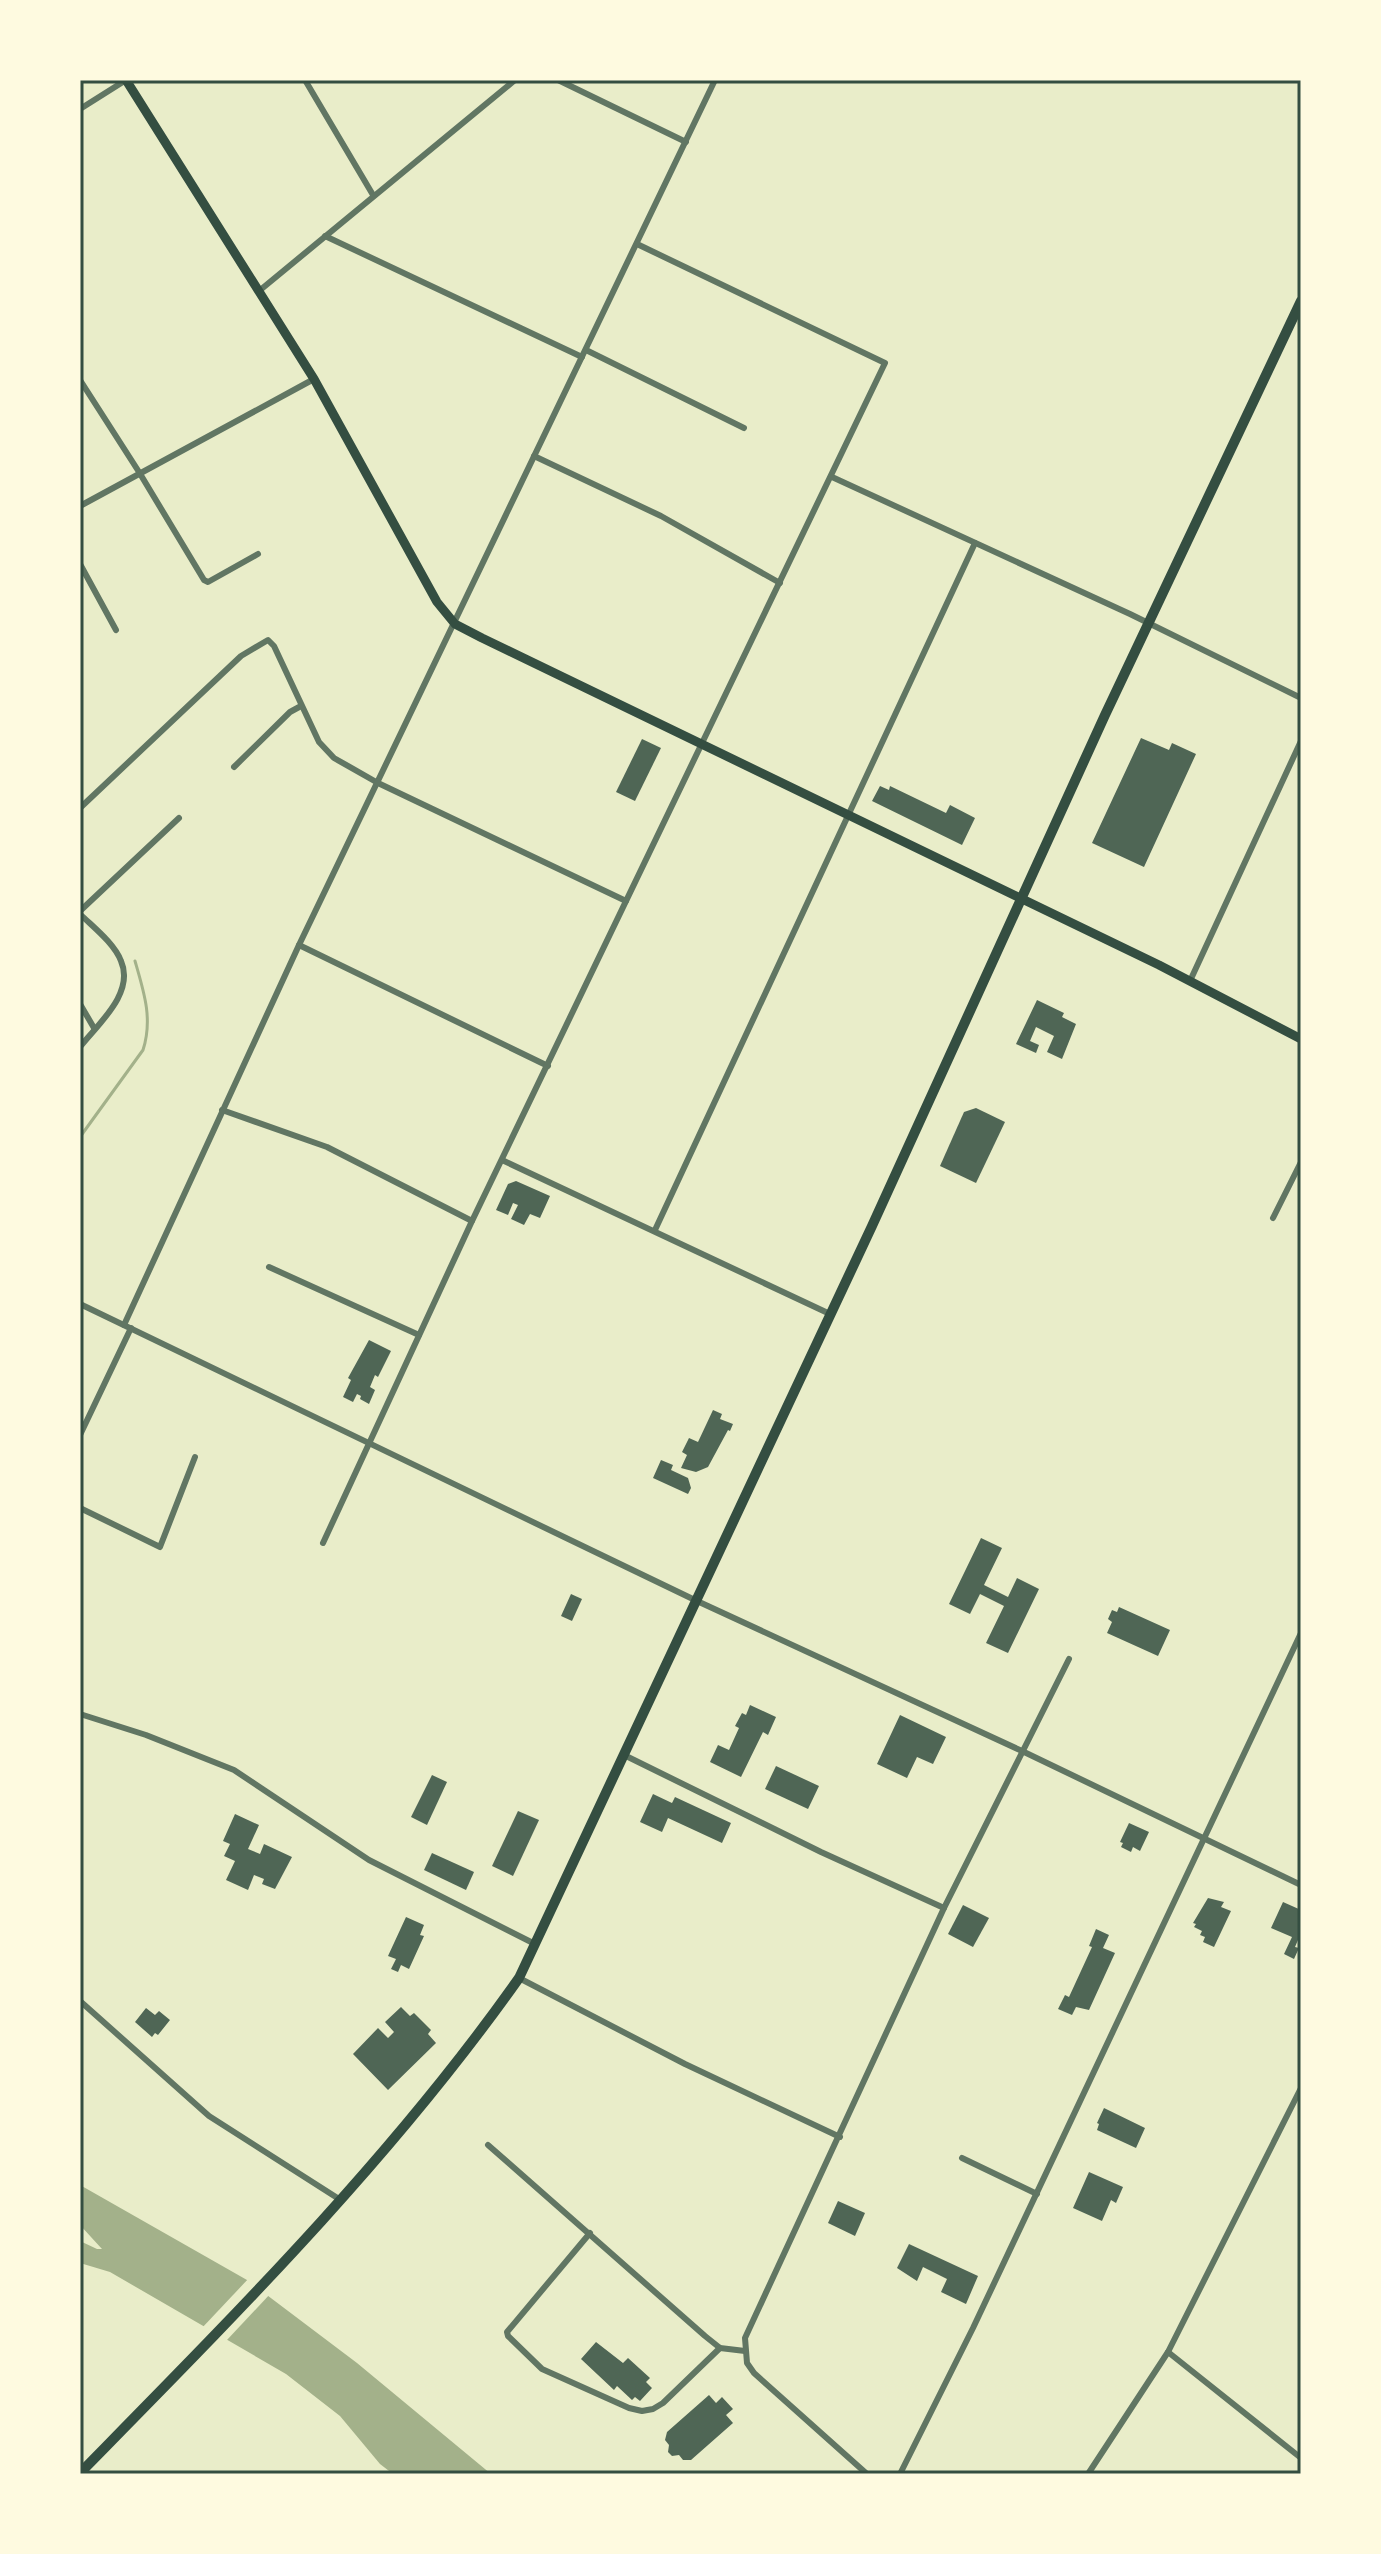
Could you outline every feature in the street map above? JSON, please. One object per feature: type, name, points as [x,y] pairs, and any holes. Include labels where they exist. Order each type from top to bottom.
[{"type":"highway","points":[[80,2473],[273,2273],[339,2199],[454,2068],[519,1978],[1301,301]]},
{"type":"main road","points":[[126,80],[314,379],[437,602],[455,624],[1190,981],[1301,1039]]},
{"type":"street","points":[[80,109],[126,80]]},
{"type":"street","points":[[305,80],[373,195]]},
{"type":"street","points":[[258,292],[515,80]]},
{"type":"street","points":[[558,80],[686,142]]},
{"type":"street","points":[[80,1435],[222,1110],[299,945],[715,80]]},
{"type":"street","points":[[325,236],[582,357]]},
{"type":"street","points":[[323,1543],[472,1221],[885,363],[637,244]]},
{"type":"street","points":[[586,350],[744,428]]},
{"type":"street","points":[[80,506],[314,379]]},
{"type":"street","points":[[80,380],[204,580],[208,582],[258,554]]},
{"type":"street","points":[[534,456],[661,516],[780,583]]},
{"type":"street","points":[[832,477],[1301,698]]},
{"type":"street","points":[[655,1230],[975,543]]},
{"type":"street","points":[[80,564],[116,630]]},
{"type":"street","points":[[80,808],[241,656],[268,640],[274,646],[325,750],[378,783],[626,901]]},
{"type":"street","points":[[234,767],[290,712],[301,706]]},
{"type":"street","points":[[1190,981],[1301,741]]},
{"type":"street","points":[[80,1047],[119,997],[124,974],[121,960],[80,912],[179,818]]},
{"type":"street","points":[[299,945],[548,1066]]},
{"type":"street","points":[[80,1004],[94,1028]]},
{"type":"street","points":[[222,1110],[327,1147],[472,1221]]},
{"type":"street","points":[[502,1160],[830,1314]]},
{"type":"street","points":[[1273,1218],[1301,1162]]},
{"type":"street","points":[[269,1267],[419,1335]]},
{"type":"street","points":[[80,1304],[697,1601],[1022,1751],[1301,1885]]},
{"type":"street","points":[[80,1508],[160,1547],[195,1457]]},
{"type":"street","points":[[900,2474],[1037,2194],[1301,1633]]},
{"type":"street","points":[[867,2474],[762,2382],[747,2363],[748,2329],[944,1908],[1069,1659]]},
{"type":"street","points":[[80,1714],[146,1735],[234,1770],[369,1860],[536,1944]]},
{"type":"street","points":[[624,1755],[821,1852],[944,1908]]},
{"type":"street","points":[[519,1978],[685,2064],[840,2137]]},
{"type":"street","points":[[80,2001],[209,2116],[339,2199]]},
{"type":"street","points":[[1088,2474],[1168,2352],[1301,2088]]},
{"type":"street","points":[[488,2145],[720,2348],[745,2351]]},
{"type":"street","points":[[962,2158],[1037,2194]]},
{"type":"street","points":[[590,2233],[507,2332],[542,2369],[629,2408],[647,2411],[663,2403],[720,2348]]},
{"type":"street","points":[[1168,2352],[1301,2458]]},
{"type":"shaded area","points":[[80,2185],[247,2280],[357,2363],[491,2474],[393,2474],[380,2464],[340,2416],[286,2374],[110,2272],[80,2263],[80,2241],[102,2249],[80,2225]]},
{"type":"pier","points":[[250,2277],[271,2293],[226,2341],[201,2329]]},
{"type":"building","points":[[1141,738],[1169,750],[1172,743],[1196,754],[1144,867],[1092,843]]},
{"type":"building","points":[[642,739],[661,748],[635,801],[616,792]]},
{"type":"building","points":[[880,786],[889,790],[890,786],[946,813],[950,805],[975,818],[962,845],[872,801]]},
{"type":"building","points":[[1037,1000],[1064,1013],[1062,1017],[1076,1024],[1062,1059],[1047,1052],[1054,1036],[1036,1027],[1030,1041],[1039,1045],[1036,1053],[1016,1044]]},
{"type":"building","points":[[976,1108],[1005,1122],[976,1183],[940,1166],[964,1112]]},
{"type":"building","points":[[516,1181],[550,1196],[540,1218],[530,1214],[524,1225],[511,1219],[518,1205],[513,1203],[508,1215],[496,1210],[508,1184]]},
{"type":"building","points":[[369,1340],[391,1351],[370,1387],[375,1390],[369,1404],[357,1394],[353,1402],[343,1397],[351,1380],[348,1378]]},
{"type":"building","points":[[713,1410],[722,1414],[720,1419],[733,1424],[730,1431],[708,1467],[696,1472],[681,1468],[687,1455],[682,1452],[689,1438],[698,1442]]},
{"type":"building","points":[[661,1460],[673,1465],[671,1470],[688,1478],[691,1488],[688,1494],[653,1478]]},
{"type":"building","points":[[981,1538],[1002,1548],[984,1585],[1008,1597],[1017,1578],[1039,1589],[1008,1653],[986,1643],[1004,1606],[980,1594],[970,1614],[949,1604]]},
{"type":"building","points":[[571,1594],[582,1599],[572,1621],[561,1616]]},
{"type":"building","points":[[1119,1607],[1170,1630],[1158,1656],[1107,1633],[1112,1622],[1108,1619],[1112,1610],[1117,1612]]},
{"type":"building","points":[[750,1705],[776,1717],[768,1735],[763,1732],[741,1777],[710,1762],[718,1745],[729,1750],[739,1728],[735,1726],[742,1713],[746,1715]]},
{"type":"building","points":[[900,1715],[946,1737],[933,1764],[917,1757],[907,1778],[877,1764]]},
{"type":"building","points":[[776,1766],[819,1786],[808,1809],[765,1789]]},
{"type":"building","points":[[432,1775],[447,1782],[427,1825],[411,1817]]},
{"type":"building","points":[[653,1794],[672,1803],[675,1797],[731,1823],[722,1843],[668,1818],[662,1832],[640,1822]]},
{"type":"building","points":[[518,1811],[539,1820],[513,1876],[492,1866]]},
{"type":"building","points":[[235,1814],[259,1825],[248,1849],[260,1854],[264,1844],[292,1857],[275,1889],[262,1884],[264,1879],[254,1875],[248,1890],[226,1880],[235,1861],[224,1856],[230,1844],[223,1841]]},
{"type":"building","points":[[1129,1823],[1149,1832],[1140,1851],[1133,1847],[1131,1852],[1121,1847],[1123,1843],[1120,1842]]},
{"type":"building","points":[[432,1853],[474,1872],[466,1890],[424,1870]]},
{"type":"building","points":[[1208,1898],[1224,1902],[1221,1907],[1231,1911],[1214,1947],[1203,1942],[1205,1937],[1200,1935],[1202,1931],[1193,1923]]},
{"type":"building","points":[[1283,1902],[1301,1910],[1301,1933],[1295,1947],[1299,1948],[1294,1959],[1284,1954],[1292,1937],[1271,1928]]},
{"type":"building","points":[[963,1905],[989,1918],[973,1947],[948,1934]]},
{"type":"building","points":[[406,1917],[424,1925],[420,1935],[424,1936],[409,1969],[401,1965],[398,1972],[391,1969],[396,1959],[388,1956]]},
{"type":"building","points":[[1096,1929],[1109,1935],[1103,1948],[1115,1953],[1089,2010],[1076,2007],[1072,2015],[1058,2009],[1065,1995],[1069,1997],[1092,1947],[1089,1946]]},
{"type":"building","points":[[401,2007],[410,2016],[414,2013],[431,2030],[428,2034],[436,2043],[388,2090],[353,2054],[378,2028],[388,2038],[394,2032],[385,2022]]},
{"type":"building","points":[[146,2008],[155,2015],[159,2011],[170,2020],[158,2035],[155,2033],[152,2037],[135,2022]]},
{"type":"building","points":[[1104,2108],[1145,2128],[1136,2148],[1097,2130]]},
{"type":"building","points":[[1089,2172],[1123,2187],[1116,2203],[1111,2200],[1102,2221],[1073,2208]]},
{"type":"building","points":[[838,2201],[865,2213],[855,2236],[828,2223]]},
{"type":"building","points":[[909,2244],[978,2276],[966,2304],[941,2292],[947,2279],[923,2267],[917,2281],[897,2268]]},
{"type":"building","points":[[596,2342],[623,2363],[628,2358],[650,2378],[646,2382],[652,2388],[640,2401],[635,2397],[632,2400],[617,2386],[614,2390],[581,2359]]},
{"type":"building","points":[[709,2395],[716,2403],[722,2397],[733,2409],[726,2415],[733,2423],[691,2460],[683,2460],[679,2455],[672,2456],[665,2440],[667,2432]]},
{"type":"waterway","points":[[80,1137],[143,1050],[147,1016],[135,961]]}]
